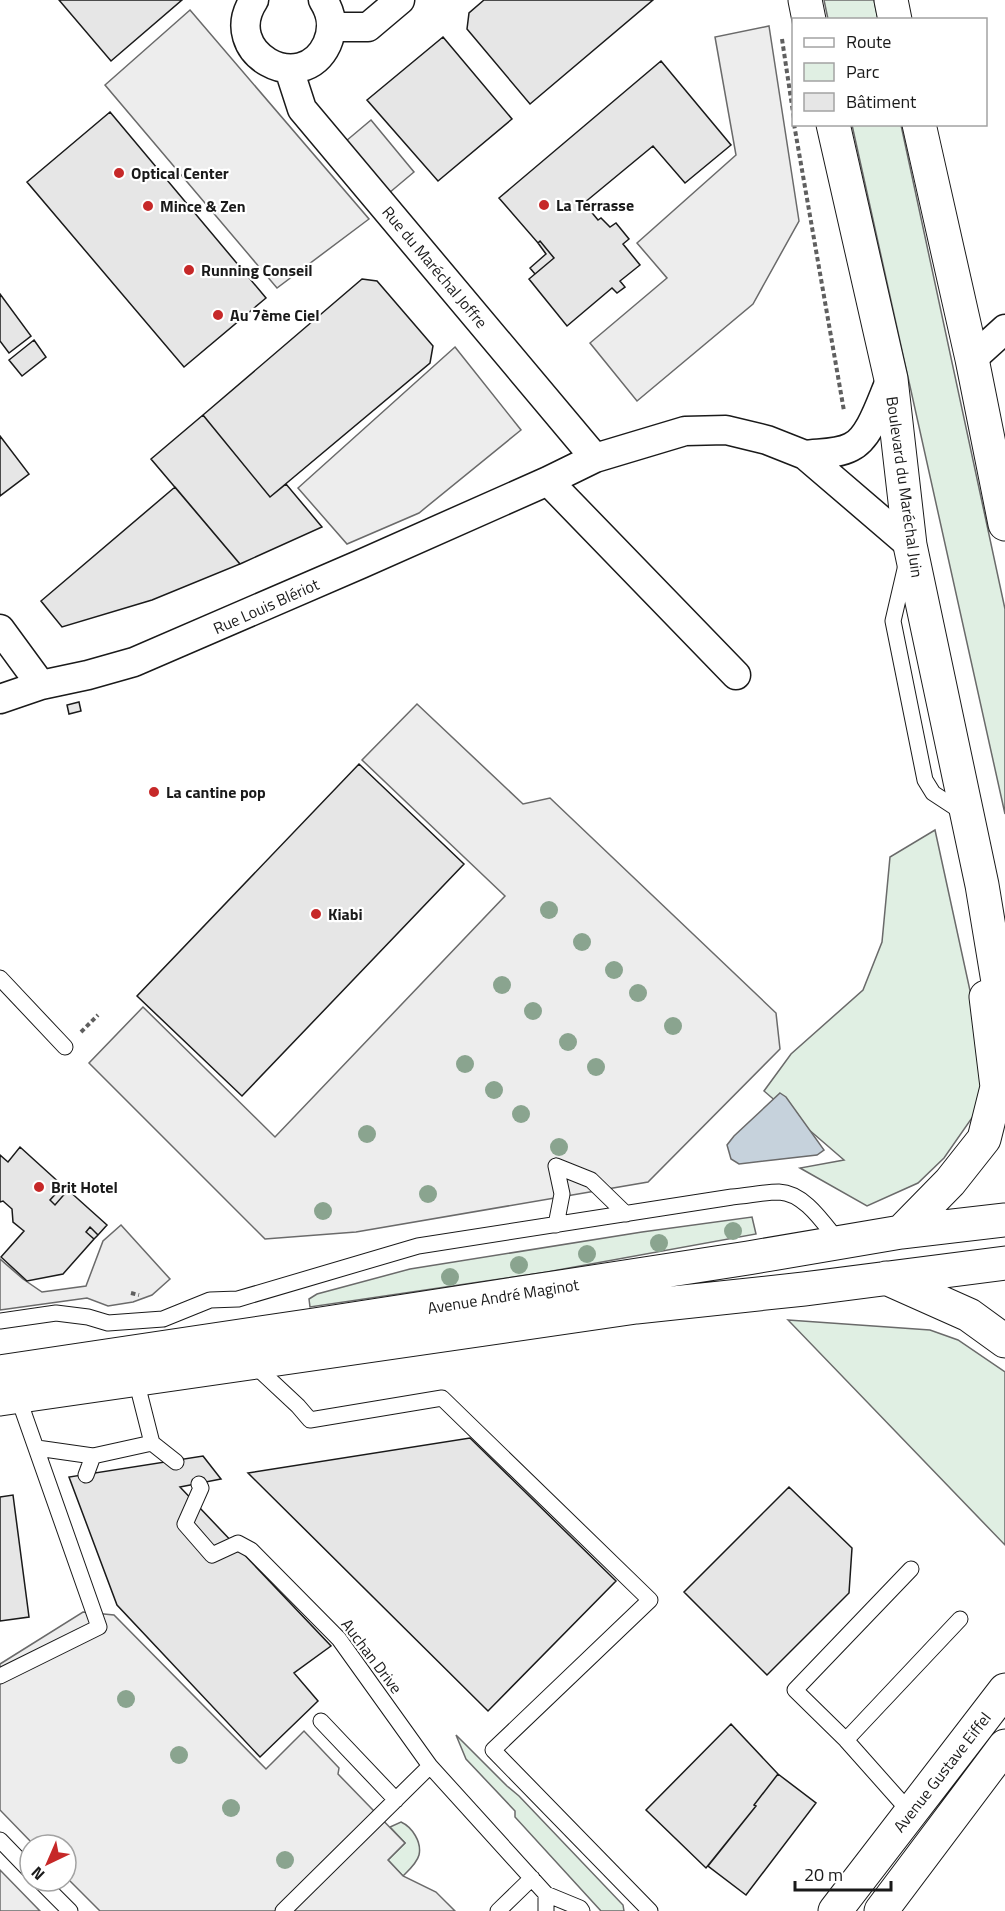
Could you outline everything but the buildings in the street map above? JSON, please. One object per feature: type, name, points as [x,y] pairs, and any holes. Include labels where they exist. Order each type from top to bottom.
[{"type":"main road","points":[[805,0],[809,18]]},
{"type":"main road","points":[[891,0],[895,18]]},
{"type":"main road","name":"Boulevard du Maréchal Juin","points":[[833,126],[891,379],[910,545],[982,885],[1005,1024]]},
{"type":"main road","points":[[919,126],[972,359],[1005,524]]},
{"type":"main road","name":"Boulevard du Maréchal Juin","points":[[982,885],[1005,936]]},
{"type":"main road","name":"Boulevard du Maréchal Juin","points":[[901,1232],[950,1182],[984,1139],[997,1087],[980,941],[982,885]]},
{"type":"main road","name":"Avenue André Maginot","points":[[6,1389],[138,1350],[314,1325],[901,1232],[1005,1220]]},
{"type":"main road","name":"Avenue André Maginot","points":[[138,1350],[252,1363],[636,1307],[804,1289],[1005,1263]]},
{"type":"main road","points":[[886,1278],[969,1315],[1005,1341]]},
{"type":"main road","name":"Avenue Gustave Eiffel","points":[[835,1911],[1005,1690]]},
{"type":"main road","name":"Avenue Gustave Eiffel","points":[[889,1908],[1005,1746]]},
{"type":"street","points":[[254,0],[245,21],[246,36],[253,49],[263,60],[275,67],[289,69],[315,60],[324,50],[330,37],[331,27],[329,9],[323,0]]},
{"type":"street","points":[[331,27],[368,27],[400,0]]},
{"type":"street","name":"Rue du Maréchal Joffre","points":[[289,69],[302,109],[595,458]]},
{"type":"street","points":[[972,359],[1005,329]]},
{"type":"street","points":[[805,455],[850,448],[858,443],[867,433],[891,379]]},
{"type":"street","name":"Rue Louis Blériot","points":[[0,699],[41,685],[134,662],[548,481],[595,458],[685,431],[726,430],[767,440],[805,455],[910,545]]},
{"type":"street","points":[[548,481],[736,675]]},
{"type":"street","points":[[0,629],[41,685]]},
{"type":"lane","points":[[0,978],[65,1047]]},
{"type":"lane","points":[[556,1225],[562,1194],[556,1166],[591,1180],[626,1214]]},
{"type":"lane","points":[[138,1350],[163,1319],[210,1300],[238,1299],[418,1246],[732,1197],[780,1192],[795,1196],[817,1215],[839,1242]]},
{"type":"lane","points":[[0,1321],[56,1312],[108,1323],[138,1350],[152,1443],[176,1461]]},
{"type":"lane","points":[[252,1363],[310,1420],[442,1398],[650,1600],[493,1750],[650,1911]]},
{"type":"lane","points":[[0,1676],[99,1627],[37,1448],[6,1389]]},
{"type":"lane","points":[[37,1448],[93,1456],[152,1443]]},
{"type":"lane","points":[[86,1475],[93,1456]]},
{"type":"lane","name":"Auchan Drive","points":[[199,1484],[201,1488],[185,1524],[213,1555],[238,1543],[339,1638],[430,1766],[546,1894]]},
{"type":"lane","points":[[909,1812],[846,1740],[795,1690],[911,1569]]},
{"type":"lane","points":[[846,1740],[960,1619]]},
{"type":"lane","points":[[321,1721],[396,1800]]},
{"type":"lane","points":[[283,1911],[430,1766]]},
{"type":"lane","points":[[0,1840],[18,1858]]},
{"type":"lane","points":[[498,1911],[532,1878]]},
{"type":"lane","points":[[52,1893],[70,1911]]},
{"type":"lane","points":[[546,1911],[546,1894],[580,1908],[582,1911]]},
{"type":"path","points":[[782,36],[792,105]]},
{"type":"path","points":[[794,126],[844,412]]},
{"type":"green space","points":[[824,0],[874,0],[878,18],[828,18]]},
{"type":"green space","points":[[852,126],[901,126],[1005,609],[1005,814]]},
{"type":"green space","points":[[935,830],[986,1064],[974,1115],[944,1158],[918,1183],[867,1206],[800,1168],[844,1160],[764,1091],[791,1054],[863,990],[882,942],[890,857]]},
{"type":"green space","points":[[752,1217],[756,1234],[547,1272],[310,1307],[309,1299],[317,1294],[410,1269]]},
{"type":"green space","points":[[788,1320],[930,1330],[958,1340],[1005,1372],[1005,1545]]},
{"type":"green space","points":[[456,1735],[519,1796],[623,1905],[624,1911],[601,1911],[515,1817],[515,1811],[466,1759]]},
{"type":"green space","points":[[401,1822],[409,1827],[420,1850],[416,1861],[403,1876],[388,1860],[405,1843],[390,1827]]},
{"type":"shaded area","points":[[190,10],[369,219],[277,288],[105,85]]},
{"type":"shaded area","points":[[769,26],[799,221],[753,304],[637,401],[590,343],[667,278],[637,243],[736,155],[715,37]]},
{"type":"shaded area","points":[[371,120],[414,172],[389,193],[346,141]]},
{"type":"shaded area","points":[[455,347],[521,430],[419,513],[347,544],[298,488]]},
{"type":"shaded area","points":[[417,704],[523,804],[550,798],[776,1013],[780,1049],[648,1182],[356,1232],[265,1239],[89,1063],[143,1007],[275,1137],[505,896],[362,760]]},
{"type":"shaded area","points":[[780,1093],[786,1097],[824,1150],[817,1155],[739,1164],[731,1159],[727,1145]]},
{"type":"shaded area","points":[[121,1225],[170,1279],[152,1295],[133,1302],[108,1306],[87,1298],[0,1310],[0,1259],[42,1292],[86,1286],[103,1241]]},
{"type":"shaded area","points":[[83,1612],[114,1615],[266,1769],[304,1731],[339,1768],[338,1774],[405,1843],[388,1860],[403,1876],[436,1892],[455,1911],[100,1911],[78,1889],[78,1833],[22,1833],[0,1810],[0,1664]]},
{"type":"shaded area","points":[[0,1870],[18,1888],[18,1893],[22,1893],[40,1911],[0,1911]]},
{"type":"place","name":"Optical Center","points":[[119,173]]},
{"type":"place","name":"La Terrasse","points":[[544,205]]},
{"type":"place","name":"Mince & Zen","points":[[148,206]]},
{"type":"place","name":"Running Conseil","points":[[189,270]]},
{"type":"place","name":"Au 7ème Ciel","points":[[218,315]]},
{"type":"place","name":"La cantine pop","points":[[154,792]]},
{"type":"place","name":"Kiabi","points":[[316,914]]},
{"type":"place","name":"Brit Hotel","points":[[39,1187]]}]
